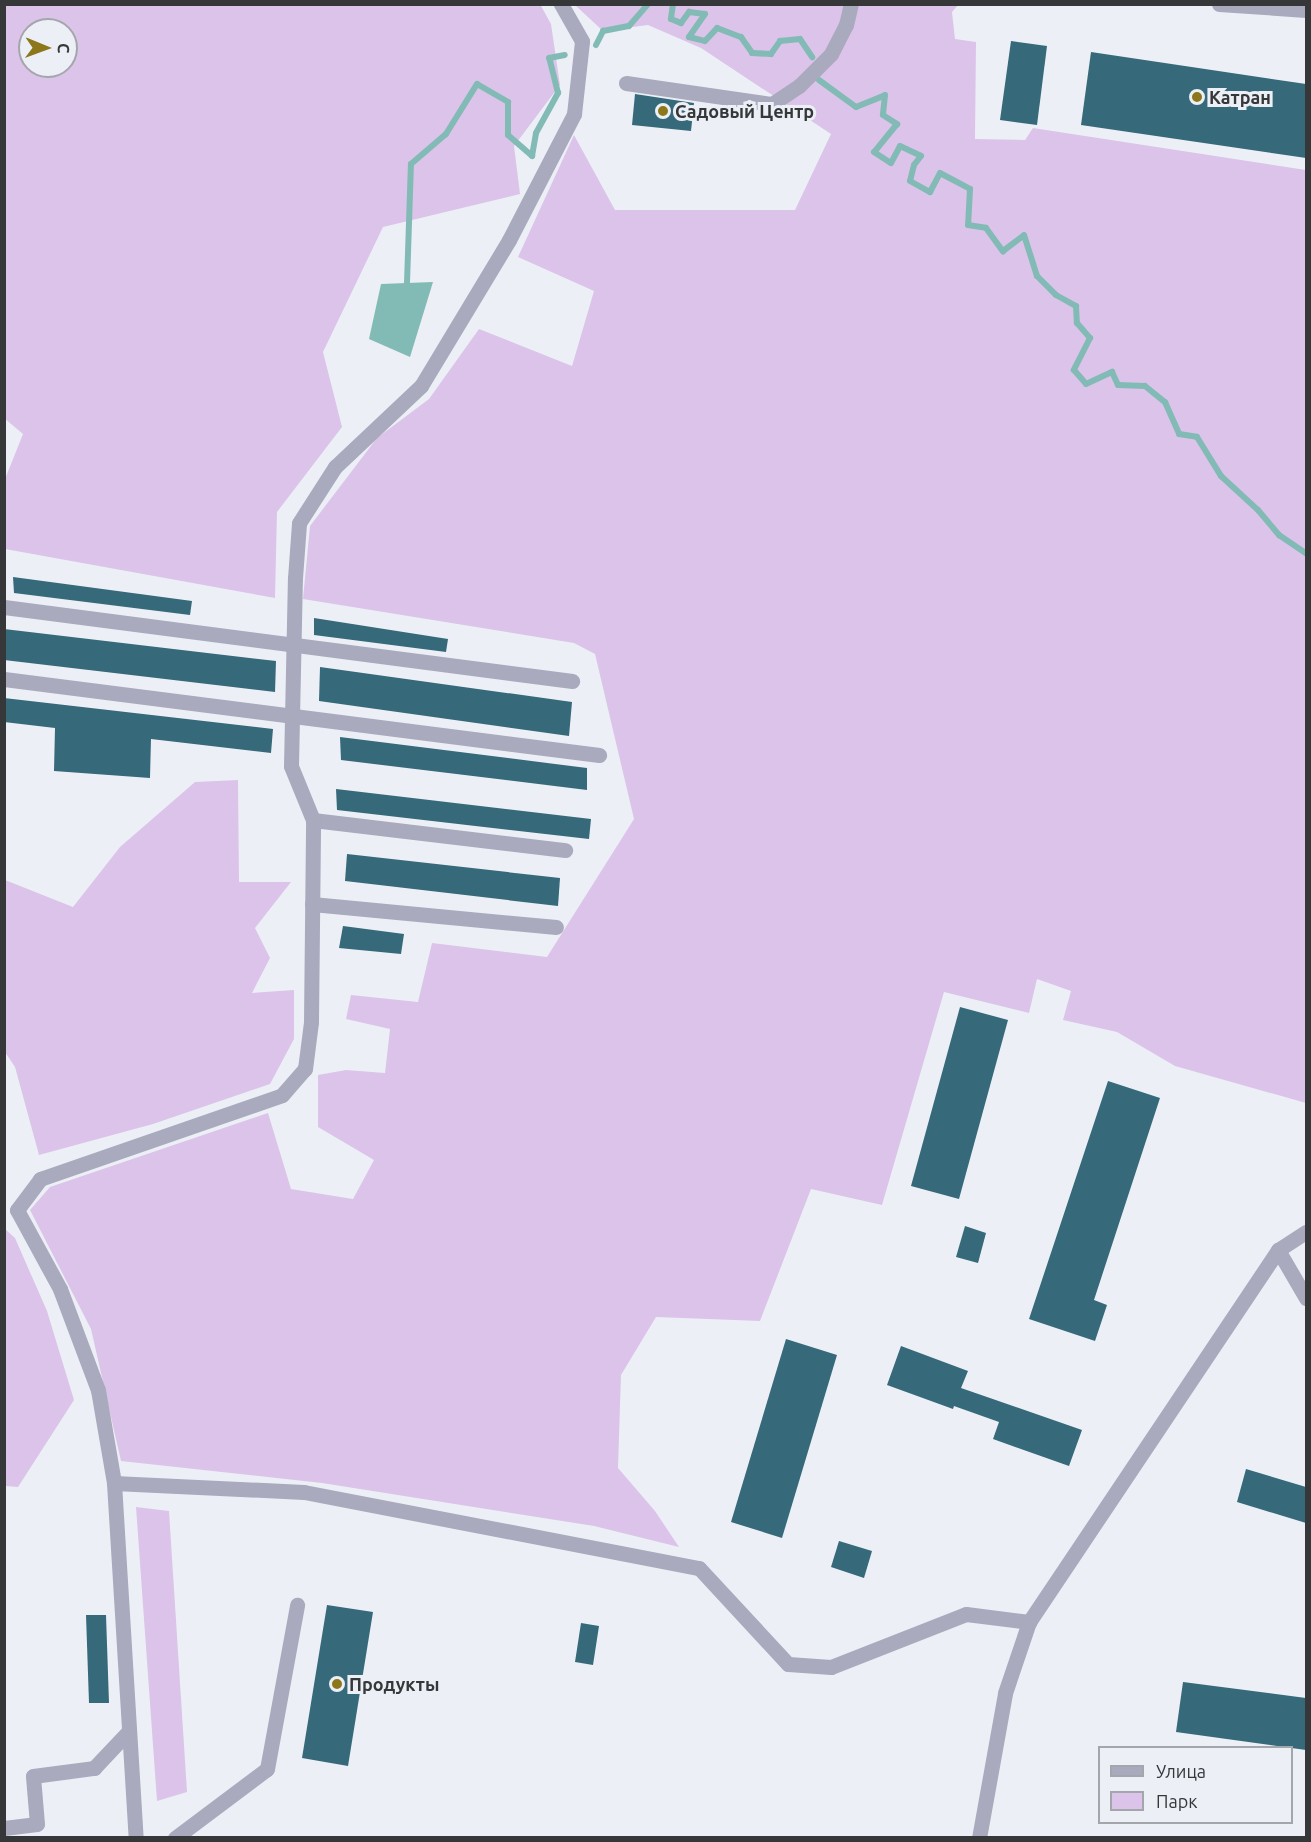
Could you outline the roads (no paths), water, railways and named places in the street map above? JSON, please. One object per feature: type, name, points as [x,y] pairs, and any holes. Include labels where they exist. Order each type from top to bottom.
[{"type":"street","points":[[136,1838],[114,1483],[98,1390],[60,1289],[11,1207],[40,1179],[282,1095],[306,1069],[311,1022],[313,820],[291,766],[299,523],[335,467],[421,386],[509,240],[574,114],[582,41],[561,4]]},
{"type":"street","points":[[626,83],[772,104],[799,86],[831,54],[846,25],[851,4]]},
{"type":"street","points":[[1219,4],[1306,10]]},
{"type":"street","points":[[4,608],[572,681]]},
{"type":"street","points":[[4,679],[599,755]]},
{"type":"street","points":[[313,820],[565,850]]},
{"type":"street","points":[[312,904],[556,927]]},
{"type":"street","points":[[979,1838],[1005,1693],[1029,1622],[1278,1250],[1306,1232]]},
{"type":"street","points":[[1278,1250],[1306,1298]]},
{"type":"street","points":[[114,1483],[304,1492],[699,1568],[788,1664],[831,1667],[966,1614],[1029,1622]]},
{"type":"street","points":[[175,1838],[267,1769],[297,1605]]},
{"type":"street","points":[[4,1828],[37,1824],[33,1776],[94,1768],[129,1731]]},
{"type":"waterway","points":[[596,45],[603,31],[629,26],[648,4]]},
{"type":"waterway","points":[[673,4],[671,19],[681,23],[689,12],[705,14],[689,37],[705,41],[717,28],[741,37],[752,53],[771,54],[780,41],[800,39],[812,57]]},
{"type":"waterway","points":[[407,283],[411,164],[446,134],[477,84],[508,102],[508,135],[532,156],[536,133],[558,93],[549,58],[565,55]]},
{"type":"waterway","points":[[819,80],[856,107],[885,95],[883,115],[897,124],[874,152],[891,163],[900,146],[921,156],[914,165],[910,181],[930,192],[940,173],[970,189],[968,225],[986,228],[1003,251],[1024,235],[1037,276],[1056,295],[1076,306],[1077,323],[1090,338],[1074,370],[1086,384],[1112,372],[1118,385],[1145,386],[1165,402],[1179,434],[1197,437],[1221,476],[1258,510],[1279,535],[1306,553]]},
{"type":"place","name":"Катран","points":[[1197,97]]},
{"type":"place","name":"Садовый Центр","points":[[663,111]]},
{"type":"place","name":"Продукты","points":[[337,1684]]}]
